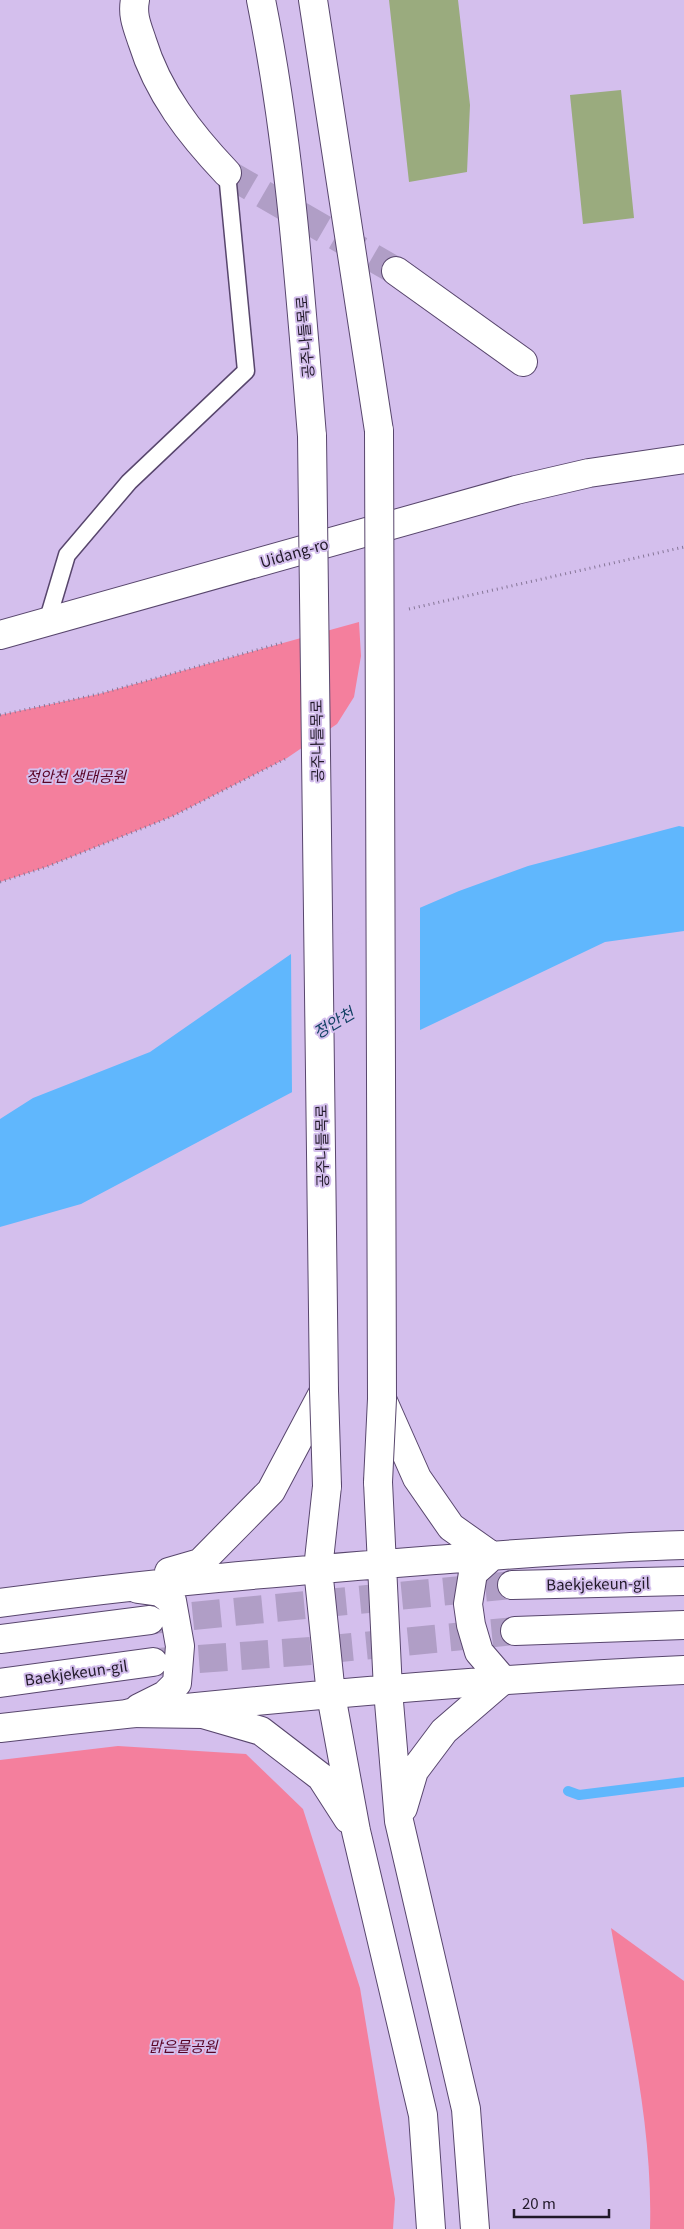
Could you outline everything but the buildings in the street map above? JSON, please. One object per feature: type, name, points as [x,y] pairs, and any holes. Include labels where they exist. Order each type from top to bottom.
[{"type":"main road","points":[[135,0],[133,13],[148,62],[171,106],[194,138],[227,173]]},
{"type":"main road","name":"공주나들목로","points":[[261,0],[272,55],[297,258],[312,436],[324,1391],[327,1486],[318,1569],[331,1695],[356,1831],[423,2116],[431,2229]]},
{"type":"main road","points":[[313,0],[378,430],[382,1399],[378,1482],[388,1690],[399,1821],[466,2109],[476,2229]]},
{"type":"main road","points":[[396,271],[523,362]]},
{"type":"main road","name":"Uidang-ro","points":[[0,635],[516,490],[590,473],[684,459]]},
{"type":"main road","points":[[116,1587],[200,1563],[271,1491],[324,1391]]},
{"type":"main road","points":[[382,1399],[417,1478],[451,1527],[492,1556]]},
{"type":"main road","points":[[0,1603],[116,1587],[318,1569],[623,1547],[684,1546]]},
{"type":"main road","points":[[492,1556],[473,1573],[468,1604],[470,1625],[479,1652],[503,1680]]},
{"type":"main road","name":"Baekjekeun-gil","points":[[512,1585],[684,1581]]},
{"type":"main road","points":[[116,1587],[160,1592],[172,1602],[178,1627],[180,1646],[177,1684],[165,1694],[130,1713]]},
{"type":"main road","points":[[0,1639],[150,1620]]},
{"type":"main road","points":[[515,1631],[684,1625]]},
{"type":"main road","name":"Baekjekeun-gil","points":[[0,1682],[153,1662]]},
{"type":"main road","points":[[0,1728],[130,1713],[503,1680],[684,1670]]},
{"type":"main road","points":[[399,1821],[414,1771],[444,1731],[503,1680]]},
{"type":"main road","points":[[130,1713],[203,1714],[260,1731],[321,1777],[356,1831]]},
{"type":"lane","points":[[47,622],[67,555],[129,482],[246,371],[227,173]]},
{"type":"path","points":[[647,555],[684,547]]},
{"type":"path","points":[[0,882],[46,867],[173,816],[287,758]]},
{"type":"green space","name":"정안천 생태공원","points":[[359,622],[361,656],[354,697],[337,724],[287,758],[173,816],[46,867],[0,882],[0,715],[99,694]]},
{"type":"green space","name":"맑은물공원","points":[[118,1746],[246,1754],[303,1809],[360,1988],[395,2199],[393,2229],[0,2229],[0,1760]]},
{"type":"green space","points":[[611,1928],[684,1981],[684,2229],[650,2229],[648,2153],[644,2116]]},
{"type":"water","name":"정안천","points":[[679,826],[684,827],[684,931],[605,942],[315,1080],[81,1204],[0,1227],[0,1119],[33,1098],[150,1052],[291,954],[387,922],[459,891],[528,866]]},
{"type":"pier","points":[[420,905],[420,1033],[292,1095],[291,951],[386,919]]},
{"type":"waterway","points":[[568,1791],[579,1795],[684,1782]]},
{"type":"tunnel","points":[[227,173],[396,271]]},
{"type":"tunnel","points":[[151,1620],[512,1585]]},
{"type":"tunnel","points":[[157,1662],[311,1651],[515,1631]]}]
